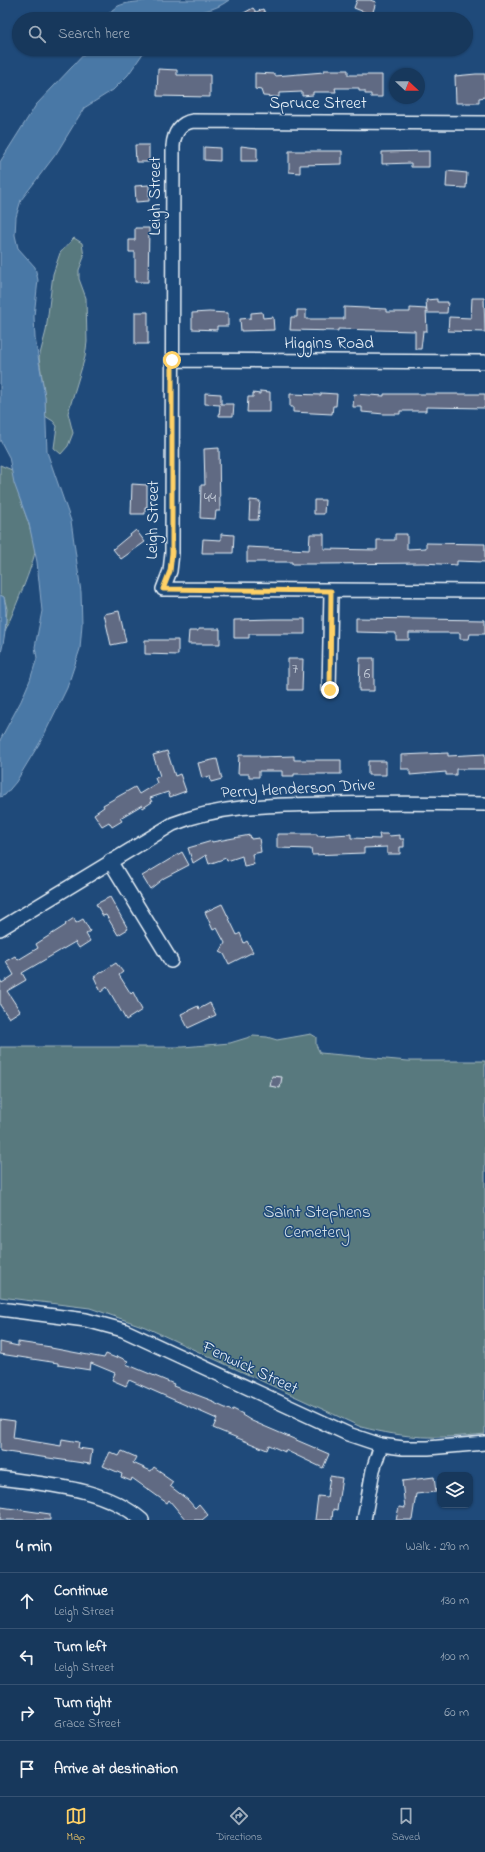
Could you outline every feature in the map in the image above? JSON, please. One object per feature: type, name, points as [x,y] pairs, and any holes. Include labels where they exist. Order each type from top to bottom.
[{"type":"street","name":"Spruce Street","points":[[178,129],[182,124],[193,121],[485,124]]},
{"type":"street","name":"Leigh Street","points":[[178,129],[173,146],[172,553],[170,571],[163,589],[485,591]]},
{"type":"street","name":"Higgins Road","points":[[172,360],[485,362]]},
{"type":"street","points":[[330,690],[331,591]]},
{"type":"street","name":"Perry Henderson Drive","points":[[0,929],[173,824],[194,816],[220,809],[312,804],[485,804]]},
{"type":"street","points":[[110,862],[171,961]]},
{"type":"street","name":"Fenwick Street","points":[[0,1309],[86,1320],[123,1330],[348,1434],[381,1445],[414,1448],[485,1443]]},
{"type":"street","points":[[364,1520],[373,1470],[381,1445]]},
{"type":"street","points":[[0,1478],[88,1492],[112,1502],[142,1520]]},
{"type":"green space","points":[[74,238],[82,243],[84,257],[79,270],[79,279],[86,298],[87,342],[85,357],[68,413],[73,433],[68,446],[61,454],[54,448],[57,426],[53,421],[45,416],[45,397],[39,358],[46,331],[53,274],[60,253]]},
{"type":"green space","points":[[0,465],[12,470],[35,550],[27,577],[5,631],[7,609],[4,597],[0,595]]},
{"type":"green space","name":"Saint Stephens Cemetery","points":[[311,1034],[316,1037],[316,1045],[320,1053],[408,1061],[485,1061],[485,1434],[452,1437],[423,1437],[393,1434],[361,1427],[145,1327],[90,1308],[0,1297],[0,1047],[183,1047],[230,1043],[253,1036],[267,1037],[277,1040]]},
{"type":"water","points":[[149,0],[229,0],[217,7],[200,12],[110,12],[119,6]]},
{"type":"water","points":[[82,56],[141,56],[128,75],[113,90],[84,108],[56,154],[21,200],[16,217],[15,235],[18,248],[35,267],[38,280],[34,316],[35,338],[45,397],[47,452],[71,521],[81,592],[82,624],[80,649],[67,688],[42,739],[16,782],[5,795],[0,797],[0,740],[21,701],[30,680],[37,658],[35,647],[42,611],[37,562],[29,524],[14,483],[9,457],[0,440],[0,162],[36,105]]},
{"type":"water","points":[[0,595],[4,597],[6,620],[5,635],[0,657]]},
{"type":"building","points":[[357,0],[370,0],[376,2],[373,12],[364,12],[354,8]]},
{"type":"building","points":[[253,8],[256,12],[246,12]]},
{"type":"building","points":[[263,9],[264,12],[256,12]]},
{"type":"building","points":[[158,69],[177,70],[177,75],[210,75],[210,97],[157,96]]},
{"type":"building","points":[[324,70],[348,70],[348,75],[382,75],[382,97],[371,97],[371,94],[365,94],[365,91],[359,91],[359,88],[335,88],[336,92],[313,92],[313,95],[302,96],[302,92],[279,93],[279,97],[263,96],[261,90],[255,89],[255,73],[275,74],[275,76],[324,72]]},
{"type":"building","points":[[485,74],[485,97],[479,98],[479,103],[456,103],[455,76]]},
{"type":"building","points":[[135,145],[149,145],[149,162],[136,162]]},
{"type":"building","points":[[241,146],[257,148],[257,161],[241,161]]},
{"type":"building","points":[[204,147],[220,148],[220,161],[204,160]]},
{"type":"building","points":[[289,151],[342,151],[342,164],[300,165],[300,173],[289,172]]},
{"type":"building","points":[[429,151],[429,167],[411,167],[411,163],[382,164],[382,152]]},
{"type":"building","points":[[447,171],[467,173],[466,188],[446,187]]},
{"type":"building","points":[[149,185],[149,201],[136,202],[135,186]]},
{"type":"building","points":[[135,228],[149,228],[148,282],[135,282],[135,252],[129,252],[129,240],[135,240]]},
{"type":"building","points":[[472,298],[484,298],[485,332],[448,331],[449,317],[471,318]]},
{"type":"building","points":[[437,299],[437,302],[448,302],[447,313],[427,313],[426,300]]},
{"type":"building","points":[[344,307],[386,309],[386,312],[410,312],[410,308],[426,309],[427,331],[423,331],[421,349],[415,349],[415,331],[338,329],[338,331],[290,330],[291,317],[297,317],[297,310],[306,310],[306,319],[344,319]]},
{"type":"building","points":[[135,312],[148,312],[148,344],[135,344]]},
{"type":"building","points":[[262,312],[263,318],[273,317],[274,330],[241,331],[240,319],[251,318],[251,313]]},
{"type":"building","points":[[192,313],[228,313],[228,326],[217,326],[217,330],[192,329]]},
{"type":"building","points":[[260,391],[270,392],[270,412],[247,412],[248,397],[253,397],[253,393],[260,394]]},
{"type":"building","points":[[205,393],[221,394],[221,404],[234,404],[233,416],[219,416],[220,405],[205,404]]},
{"type":"building","points":[[321,393],[337,394],[336,406],[333,406],[332,414],[293,412],[293,407],[290,407],[290,394],[321,395]]},
{"type":"building","points":[[354,394],[384,396],[384,394],[485,394],[485,408],[426,407],[426,411],[400,411],[400,414],[362,412],[362,407],[353,407]]},
{"type":"building","points":[[219,448],[220,511],[216,511],[215,519],[200,518],[201,485],[205,485],[204,449]]},
{"type":"building","points":[[132,484],[147,485],[147,507],[145,507],[145,514],[131,514]]},
{"type":"building","points":[[250,500],[260,501],[258,520],[249,520]]},
{"type":"building","points":[[314,500],[325,500],[324,514],[314,514]]},
{"type":"building","points":[[136,530],[145,542],[121,559],[113,549]]},
{"type":"building","points":[[221,534],[234,535],[233,553],[202,553],[203,539],[221,540]]},
{"type":"building","points":[[310,534],[324,534],[324,549],[377,550],[377,540],[395,540],[395,534],[407,534],[407,549],[426,548],[426,543],[485,544],[485,562],[457,561],[457,565],[424,563],[292,564],[292,562],[247,562],[247,547],[309,550]]},
{"type":"building","points":[[119,611],[126,642],[111,645],[104,614]]},
{"type":"building","points":[[356,618],[485,620],[485,634],[470,634],[469,639],[460,639],[460,633],[409,633],[409,640],[396,640],[396,633],[356,632]]},
{"type":"building","points":[[305,619],[305,634],[249,634],[249,638],[234,638],[234,620]]},
{"type":"building","points":[[198,629],[220,629],[220,644],[188,644],[189,631],[198,631]]},
{"type":"building","points":[[145,640],[178,640],[178,655],[145,654]]},
{"type":"building","points":[[360,658],[374,658],[374,691],[359,691]]},
{"type":"building","points":[[288,659],[303,659],[302,690],[288,690]]},
{"type":"building","points":[[167,751],[175,776],[180,774],[186,791],[170,797],[168,792],[150,798],[152,802],[143,808],[142,805],[120,818],[122,821],[112,827],[109,822],[102,826],[94,814],[104,807],[103,805],[135,787],[139,794],[157,783],[155,778],[160,776],[153,755]]},
{"type":"building","points":[[448,753],[448,756],[485,754],[485,769],[456,769],[456,775],[446,775],[446,772],[410,775],[410,769],[401,769],[401,755]]},
{"type":"building","points":[[239,755],[259,755],[259,757],[294,756],[294,760],[341,760],[341,774],[294,774],[294,776],[282,776],[282,771],[259,771],[259,777],[249,777],[249,774],[238,774]]},
{"type":"building","points":[[217,759],[222,779],[211,782],[210,776],[202,778],[198,763]]},
{"type":"building","points":[[368,761],[386,761],[386,775],[368,775]]},
{"type":"building","points":[[277,834],[317,834],[317,836],[351,834],[351,838],[380,839],[379,834],[388,834],[389,836],[400,835],[400,839],[404,839],[404,847],[400,847],[400,854],[387,854],[387,847],[364,848],[364,853],[312,855],[311,849],[277,848]]},
{"type":"building","points":[[250,835],[251,839],[259,838],[261,852],[252,854],[254,864],[244,866],[242,856],[227,861],[226,858],[209,864],[206,855],[193,863],[188,848],[212,841]]},
{"type":"building","points":[[182,852],[189,865],[164,878],[150,889],[142,876]]},
{"type":"building","points":[[110,897],[128,929],[118,935],[106,915],[103,916],[96,904]]},
{"type":"building","points":[[222,904],[237,935],[240,933],[244,943],[247,941],[253,952],[229,964],[224,954],[220,952],[225,943],[217,928],[213,930],[205,912]]},
{"type":"building","points":[[74,918],[76,923],[83,919],[90,931],[86,934],[90,941],[79,948],[75,942],[22,973],[26,980],[7,991],[20,1011],[9,1018],[0,1005],[0,980],[2,983],[14,975],[6,961],[15,956],[18,960],[38,948],[36,944],[66,925],[65,924]]},
{"type":"building","points":[[116,963],[123,972],[119,975],[131,994],[133,992],[142,1010],[126,1020],[107,987],[101,992],[94,977]]},
{"type":"building","points":[[210,1003],[216,1015],[188,1028],[181,1014],[198,1006],[199,1009]]},
{"type":"building","points":[[272,1076],[282,1077],[280,1088],[270,1086]]},
{"type":"building","points":[[0,1342],[18,1346],[18,1342],[51,1347],[104,1358],[106,1354],[116,1358],[117,1356],[128,1361],[126,1364],[174,1384],[173,1386],[213,1401],[212,1402],[232,1411],[233,1409],[252,1421],[329,1454],[323,1468],[285,1450],[285,1452],[269,1445],[267,1450],[213,1428],[217,1419],[129,1380],[126,1386],[112,1380],[115,1373],[91,1363],[90,1370],[58,1365],[58,1363],[0,1354]]},
{"type":"building","points":[[0,1419],[15,1421],[13,1438],[61,1446],[62,1439],[79,1442],[78,1448],[92,1450],[90,1464],[0,1451]]},
{"type":"building","points":[[122,1451],[136,1457],[133,1463],[151,1471],[154,1467],[164,1474],[163,1475],[173,1482],[170,1486],[188,1500],[195,1508],[199,1504],[208,1515],[202,1520],[186,1520],[169,1500],[167,1503],[132,1478],[131,1481],[121,1477],[122,1474],[103,1466],[110,1452],[119,1456]]},
{"type":"building","points":[[330,1476],[342,1478],[337,1510],[333,1509],[332,1520],[315,1520],[318,1496],[327,1497]]},
{"type":"building","points":[[434,1477],[436,1492],[416,1494],[412,1520],[396,1520],[399,1507],[405,1508],[402,1481]]},
{"type":"building","points":[[1,1507],[50,1514],[50,1520],[0,1520]]},
{"type":"route","points":[[172,360],[172,553],[170,571],[163,589],[331,591],[330,690]]}]
